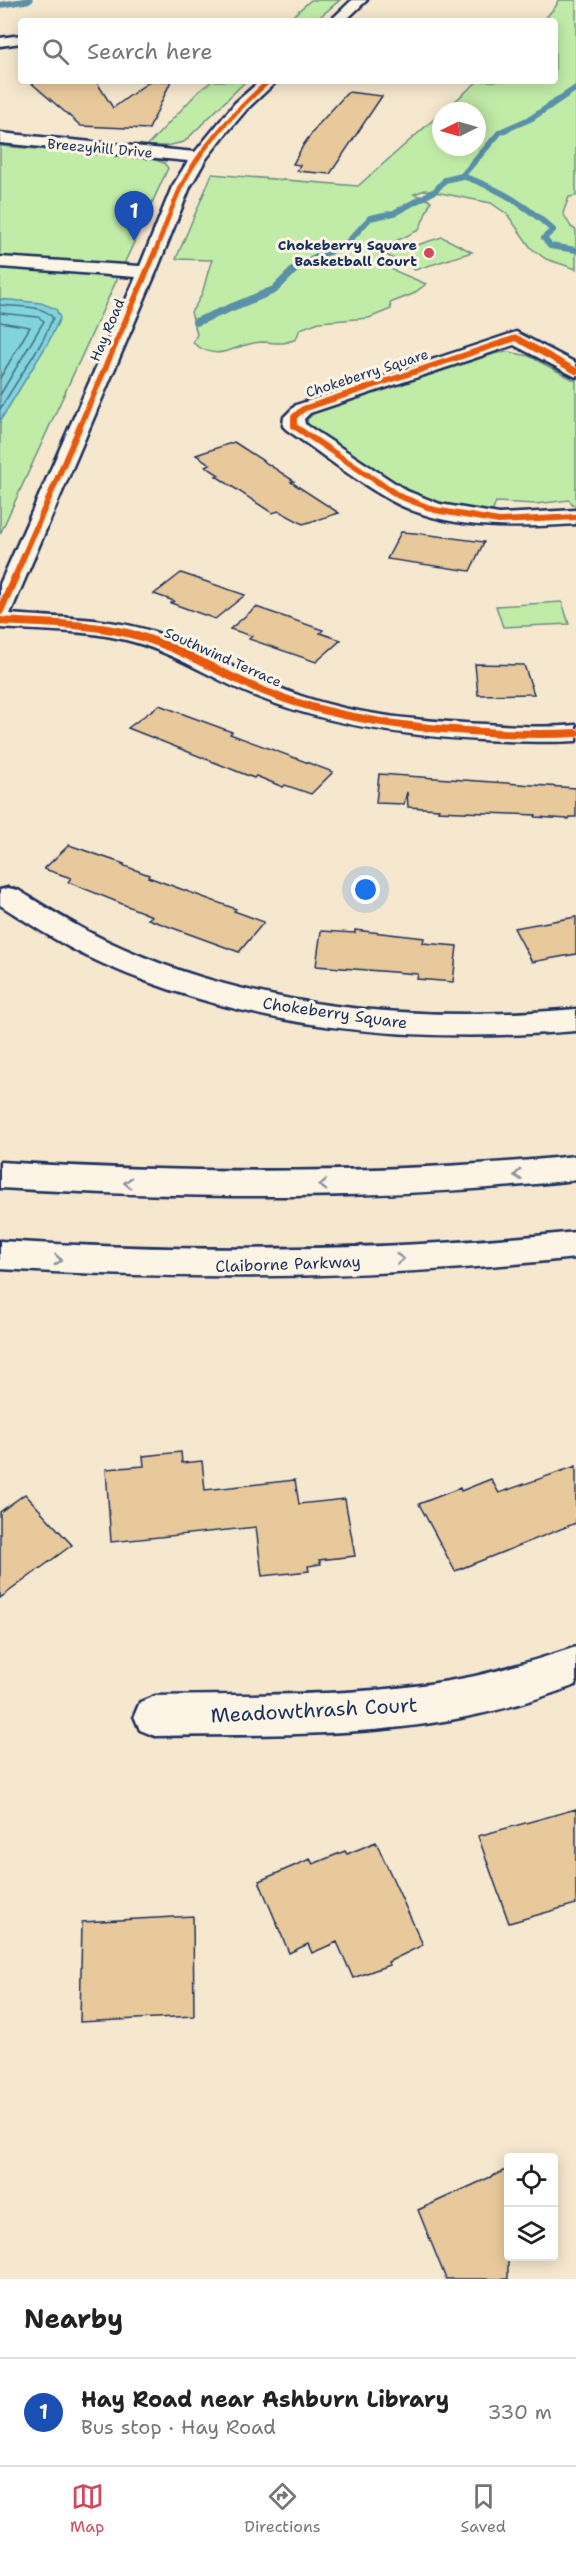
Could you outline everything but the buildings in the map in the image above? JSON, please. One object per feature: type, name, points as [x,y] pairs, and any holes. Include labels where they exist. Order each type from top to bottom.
[{"type":"street","points":[[340,18],[360,0]]},
{"type":"street","points":[[0,42],[18,39]]},
{"type":"street","name":"Hay Road","points":[[0,611],[182,187],[199,157],[241,106],[266,84]]},
{"type":"street","name":"Breezyhill Drive","points":[[0,139],[199,157]]},
{"type":"street","points":[[0,262],[147,272]]},
{"type":"street","name":"Chokeberry Square","points":[[576,371],[516,338],[303,408],[294,417],[294,426],[399,496],[435,510],[499,520],[521,521],[576,517]]},
{"type":"street","name":"Southwind Terrace","points":[[0,621],[110,629],[142,637],[183,652],[228,676],[265,692],[337,714],[435,730],[527,735],[576,733]]},
{"type":"street","name":"Chokeberry Square","points":[[8,897],[65,932],[107,953],[165,976],[228,996],[296,1011],[366,1021],[438,1026],[515,1025],[576,1020]]},
{"type":"street","points":[[0,1175],[127,1184],[254,1186],[384,1183],[514,1175],[576,1168]]},
{"type":"street","name":"Claiborne Parkway","points":[[0,1255],[101,1263],[219,1266],[303,1265],[494,1254],[576,1245]]},
{"type":"street","name":"Meadowthrash Court","points":[[154,1716],[414,1707],[491,1692],[576,1666]]},
{"type":"green space","points":[[311,0],[340,0],[319,18],[290,18]]},
{"type":"green space","points":[[558,0],[576,0],[576,196],[569,197],[563,213],[571,227],[576,230],[576,269],[546,259],[531,248],[507,214],[491,203],[425,190],[414,194],[431,201],[419,230],[394,242],[378,254],[388,268],[426,284],[413,294],[390,303],[391,309],[369,318],[319,322],[300,329],[296,339],[286,342],[252,343],[220,353],[203,349],[193,343],[197,334],[191,312],[202,292],[212,260],[176,259],[212,174],[358,186],[432,121],[432,156],[486,156],[486,102],[454,102],[475,84],[558,84],[558,18],[546,18]]},
{"type":"green space","points":[[208,84],[243,84],[184,142],[166,146],[147,146]]},
{"type":"green space","points":[[0,146],[150,158],[164,163],[168,168],[0,534]]},
{"type":"green space","name":"Chokeberry Square Basketball Court","points":[[442,237],[472,252],[415,270],[386,255]]},
{"type":"green space","points":[[509,352],[529,356],[576,381],[576,508],[569,500],[536,504],[496,502],[489,513],[438,502],[395,483],[375,471],[312,430],[308,424],[307,420],[313,414],[497,353]]},
{"type":"green space","points":[[562,602],[569,624],[503,627],[496,606]]},
{"type":"water","points":[[0,299],[41,303],[56,309],[60,318],[48,343],[0,421]]},
{"type":"waterway","points":[[0,5],[30,0]]},
{"type":"waterway","points":[[462,176],[500,132],[532,118],[576,88]]},
{"type":"waterway","points":[[328,252],[348,242],[370,218],[394,213],[435,191],[445,180],[462,176]]},
{"type":"waterway","points":[[462,176],[499,191],[532,213],[553,230],[544,238],[550,246],[576,250]]},
{"type":"waterway","points":[[196,322],[274,290],[297,267],[331,250]]},
{"type":"cycle path","points":[[0,611],[147,272],[181,187],[199,157],[218,133],[241,106],[266,84]]},
{"type":"cycle path","points":[[576,371],[516,338],[303,409],[294,417],[294,426],[399,496],[435,510],[499,521],[576,517]]},
{"type":"cycle path","points":[[0,621],[91,627],[127,632],[175,649],[264,691],[345,716],[457,731],[576,733]]},
{"type":"place","name":"Hay Road near Ashburn Library","points":[[134,241]]},
{"type":"place","name":"Chokeberry Square Basketball Court","points":[[429,253]]}]
